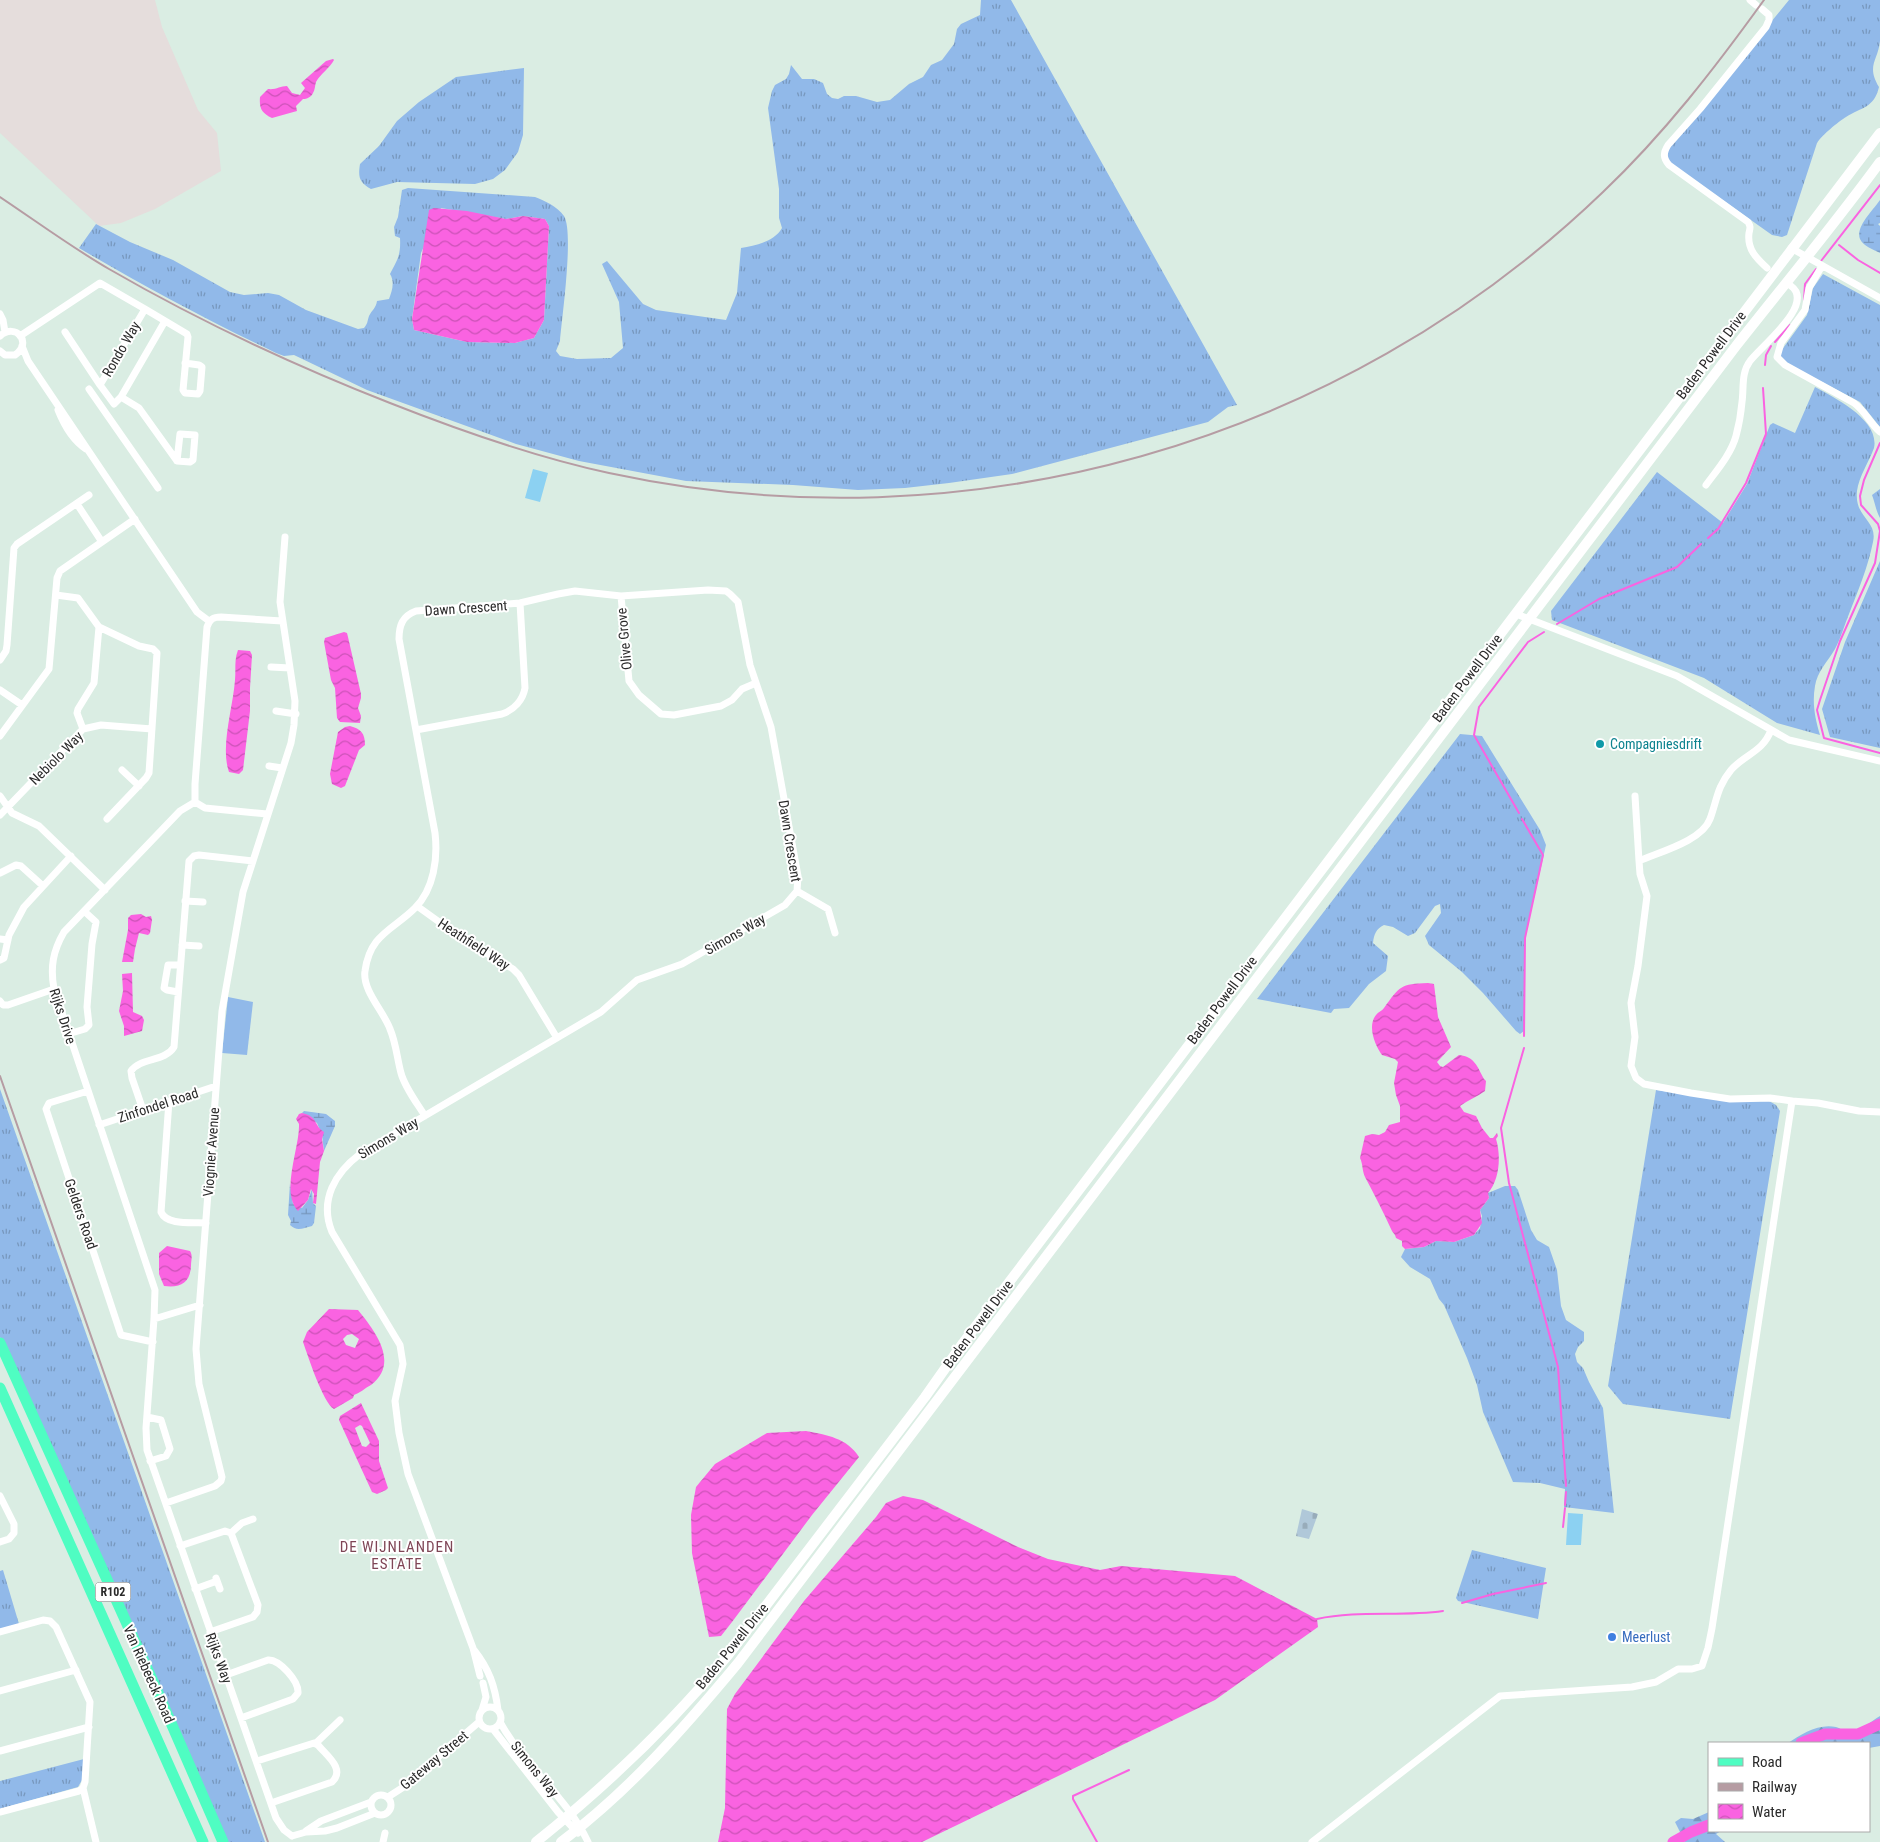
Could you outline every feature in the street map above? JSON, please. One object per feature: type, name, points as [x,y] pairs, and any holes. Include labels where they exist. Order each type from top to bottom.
[{"type":"main road","name":"Baden Powell Drive","points":[[536,1842],[636,1756],[729,1654],[925,1397],[968,1335],[1880,133]]},
{"type":"main road","name":"Baden Powell Drive","points":[[561,1842],[639,1776],[686,1725],[738,1663],[1530,619],[1880,162]]},
{"type":"main road","name":"Van Riebeeck Road","points":[[0,1343],[158,1691],[223,1842]]},
{"type":"main road","name":"Van Riebeeck Road","points":[[0,1388],[203,1842]]},
{"type":"main road","points":[[52,1502],[69,1496]]},
{"type":"main road","points":[[139,1698],[158,1691]]},
{"type":"street","points":[[1756,5],[1769,15],[1766,27],[1664,151],[1665,160],[1669,165],[1748,222],[1751,226],[1749,245],[1754,256],[1767,268]]},
{"type":"street","points":[[1792,248],[1880,298]]},
{"type":"street","points":[[1822,266],[1809,288],[1805,310],[1781,343],[1777,357],[1785,365],[1861,409],[1872,425],[1880,432]]},
{"type":"street","name":"Rondo Way","points":[[20,336],[100,283],[145,309],[100,385],[65,332]]},
{"type":"street","points":[[1706,485],[1723,463],[1736,437],[1745,370],[1750,361],[1788,320],[1796,308],[1798,296],[1796,289],[1791,286]]},
{"type":"street","points":[[145,309],[185,332],[188,337],[185,363],[183,392],[198,394],[200,391],[202,367],[185,363]]},
{"type":"street","points":[[0,314],[4,320],[3,334],[12,331],[20,336],[28,361],[198,612],[212,619],[282,621]]},
{"type":"street","points":[[105,411],[121,396],[165,321]]},
{"type":"street","points":[[1772,338],[1773,346],[1778,351]]},
{"type":"street","points":[[0,351],[8,356],[16,354],[22,346]]},
{"type":"street","points":[[16,354],[28,361]]},
{"type":"street","points":[[100,385],[114,404]]},
{"type":"street","points":[[89,389],[158,488]]},
{"type":"street","points":[[121,396],[139,408],[177,461]]},
{"type":"street","points":[[0,660],[6,651],[7,645],[14,548],[17,544],[89,495]]},
{"type":"street","points":[[77,504],[102,542]]},
{"type":"street","points":[[0,736],[49,670],[57,578],[60,571],[135,519]]},
{"type":"street","name":"Viognier Avenue","points":[[166,1504],[215,1486],[222,1477],[199,1384],[196,1350],[222,1011],[243,892],[291,742],[296,714],[280,602],[285,537]]},
{"type":"street","name":"Dawn Crescent","points":[[425,1116],[402,1075],[390,1027],[372,997],[364,972],[372,948],[381,935],[417,906],[432,876],[436,850],[399,639],[400,626],[404,618],[416,611],[520,604],[564,592],[576,591],[621,596],[726,590],[738,602],[750,666],[771,727],[798,876],[797,891]]},
{"type":"street","points":[[56,595],[78,598],[99,627],[139,646],[153,649],[157,653],[149,773],[107,819]]},
{"type":"street","name":"Olive Grove","points":[[621,596],[628,681],[639,695],[661,714],[674,715],[721,706],[727,704],[742,689],[756,683]]},
{"type":"street","points":[[416,730],[502,714],[512,710],[526,688],[520,604]]},
{"type":"street","points":[[1516,614],[1677,676],[1771,730],[1796,742],[1880,761]]},
{"type":"street","points":[[212,619],[207,627],[195,802],[205,808],[267,814]]},
{"type":"street","points":[[83,729],[77,713],[94,683],[99,627]]},
{"type":"street","points":[[271,667],[290,668]]},
{"type":"street","points":[[0,690],[22,705]]},
{"type":"street","points":[[276,711],[296,714]]},
{"type":"street","name":"Nebiolo Way","points":[[0,815],[83,729],[101,726],[152,730]]},
{"type":"street","points":[[1638,861],[1689,840],[1706,827],[1710,820],[1714,802],[1728,774],[1734,766],[1759,749],[1767,740],[1771,730]]},
{"type":"street","points":[[269,766],[282,768]]},
{"type":"street","points":[[122,770],[139,786]]},
{"type":"street","points":[[0,796],[12,813],[39,826],[105,890]]},
{"type":"street","points":[[1635,796],[1638,861],[1647,896],[1631,1003],[1635,1037],[1631,1066],[1636,1078],[1644,1084],[1730,1099],[1770,1098],[1818,1103],[1875,1113],[1880,1112]]},
{"type":"street","name":"Rijks Drive","points":[[150,1461],[145,1440],[156,1298],[154,1286],[68,1034],[51,976],[52,960],[56,945],[64,932],[180,811],[195,802]]},
{"type":"street","points":[[0,960],[4,958],[11,929],[24,906],[71,856]]},
{"type":"street","points":[[143,1110],[131,1071],[136,1066],[173,1051],[175,1042],[188,862],[194,856],[253,861]]},
{"type":"street","points":[[0,873],[16,865],[21,866],[43,886]]},
{"type":"street","points":[[797,891],[828,909],[835,932]]},
{"type":"street","name":"Simons Way","points":[[482,1710],[486,1697],[473,1648],[408,1474],[394,1401],[403,1364],[400,1345],[330,1226],[328,1202],[330,1190],[344,1168],[360,1154],[601,1012],[637,980],[682,964],[785,905],[797,891]]},
{"type":"street","points":[[185,901],[203,902]]},
{"type":"street","name":"Heathfield Way","points":[[417,906],[467,942],[513,969],[557,1038]]},
{"type":"street","points":[[68,1034],[85,1029],[89,1024],[87,1007],[92,944],[96,922],[84,911]]},
{"type":"street","points":[[0,939],[8,940]]},
{"type":"street","points":[[182,945],[198,946]]},
{"type":"street","points":[[178,992],[165,989],[165,982],[168,965],[180,965]]},
{"type":"street","points":[[0,1001],[8,1006],[54,989]]},
{"type":"street","name":"Zinfondel Road","points":[[99,1125],[216,1086]]},
{"type":"street","name":"Gelders Road","points":[[88,1091],[49,1102],[46,1108],[122,1335],[153,1342]]},
{"type":"street","points":[[169,1101],[161,1212],[164,1217],[170,1220],[206,1223]]},
{"type":"street","points":[[1312,1842],[1500,1696],[1559,1691],[1611,1690],[1647,1685],[1678,1669],[1692,1669],[1702,1666],[1708,1648],[1715,1608],[1792,1101]]},
{"type":"street","points":[[154,1319],[200,1305]]},
{"type":"street","points":[[147,1417],[162,1421],[170,1449],[166,1456],[150,1461]]},
{"type":"street","name":"Rijks Way","points":[[150,1461],[279,1825],[292,1839],[321,1821],[372,1802]]},
{"type":"street","points":[[0,1496],[14,1524],[14,1533],[9,1539],[0,1542]]},
{"type":"street","points":[[180,1546],[225,1531],[231,1532],[253,1519]]},
{"type":"street","points":[[210,1632],[253,1617],[258,1610],[258,1605],[231,1532]]},
{"type":"street","points":[[195,1589],[216,1579],[220,1590]]},
{"type":"street","points":[[0,1632],[40,1621],[50,1621],[56,1627],[76,1670],[90,1702],[85,1782],[83,1788],[96,1842]]},
{"type":"street","name":"Simons Way","points":[[473,1648],[482,1659],[492,1678],[498,1710]]},
{"type":"street","points":[[226,1675],[268,1660],[273,1660],[278,1662],[298,1685],[298,1693],[293,1699],[241,1718]]},
{"type":"street","points":[[0,1692],[76,1670]]},
{"type":"street","points":[[488,1707],[498,1710],[501,1716],[500,1722],[493,1729],[483,1727],[479,1722],[479,1715],[482,1710],[488,1707]]},
{"type":"street","points":[[257,1761],[310,1743],[316,1743],[340,1720]]},
{"type":"street","name":"Gateway Street","points":[[388,1797],[402,1788],[479,1722]]},
{"type":"street","name":"Simons Way","points":[[500,1722],[568,1816]]},
{"type":"street","points":[[0,1751],[89,1727]]},
{"type":"street","name":"Simons Way","points":[[493,1729],[568,1816]]},
{"type":"street","points":[[271,1803],[330,1783],[336,1778],[338,1771],[336,1766],[316,1743]]},
{"type":"street","points":[[0,1812],[79,1791],[83,1788]]},
{"type":"street","points":[[378,1795],[388,1797],[392,1803],[389,1812],[383,1815],[375,1813],[372,1809],[372,1802],[378,1795]]},
{"type":"street","points":[[344,1813],[348,1824]]},
{"type":"street","name":"Rijks Way","points":[[306,1832],[326,1831],[375,1813]]},
{"type":"street","points":[[568,1816],[588,1842]]},
{"type":"street","points":[[384,1842],[385,1833]]},
{"type":"shaded area","points":[[0,0],[155,0],[162,27],[198,110],[217,133],[221,171],[155,209],[121,223],[99,226],[0,133]]},
{"type":"shaded area","points":[[533,469],[548,473],[540,502],[525,498]]},
{"type":"shaded area","points":[[1568,1513],[1583,1514],[1581,1545],[1566,1545]]},
{"type":"green space","points":[[981,0],[1011,0],[1237,405],[1228,407],[1208,422],[1012,474],[949,483],[905,488],[858,490],[793,485],[686,481],[579,461],[516,444],[367,390],[294,355],[284,356],[251,341],[201,316],[79,248],[96,224],[130,242],[173,260],[230,292],[244,295],[268,293],[279,295],[306,310],[358,329],[364,328],[367,324],[377,301],[389,299],[391,293],[393,283],[390,274],[400,249],[400,238],[395,236],[394,227],[398,217],[402,190],[408,188],[535,197],[558,209],[564,216],[567,225],[568,256],[560,341],[556,351],[560,356],[577,359],[611,358],[623,348],[619,302],[602,264],[607,261],[643,304],[656,310],[726,320],[737,293],[741,248],[769,240],[779,233],[782,228],[779,218],[779,189],[768,108],[775,85],[786,79],[791,65],[802,79],[814,79],[823,83],[827,94],[832,98],[856,96],[877,102],[890,100],[909,84],[923,77],[931,65],[942,60],[954,44],[957,29],[961,24],[980,15]],"holes":[[[441,208],[506,219],[523,216],[545,219],[549,226],[544,320],[534,338],[515,343],[467,342],[414,330],[412,319],[421,253]]]},
{"type":"green space","points":[[1789,0],[1880,0],[1880,41],[1873,68],[1875,80],[1879,87],[1871,103],[1839,122],[1817,143],[1787,235],[1782,237],[1772,235],[1669,162],[1667,158],[1668,148]]},
{"type":"green space","points":[[524,68],[523,135],[518,152],[505,170],[493,179],[475,184],[397,182],[371,189],[364,184],[359,176],[360,164],[379,146],[397,121],[419,102],[456,77]]},
{"type":"green space","points":[[1880,200],[1880,223],[1878,224],[1880,226],[1880,253],[1864,244],[1859,234],[1863,224]]},
{"type":"green space","points":[[1823,274],[1880,305],[1880,427],[1860,402],[1784,362],[1780,356],[1781,351],[1807,315],[1813,288]]},
{"type":"green space","points":[[1815,387],[1854,411],[1870,428],[1874,438],[1874,448],[1862,474],[1857,491],[1859,507],[1874,535],[1873,542],[1863,579],[1839,641],[1820,671],[1816,681],[1814,704],[1820,735],[1777,723],[1704,678],[1552,620],[1551,611],[1657,472],[1723,523],[1747,484],[1770,425],[1773,423],[1795,433]]},
{"type":"green space","points":[[1880,489],[1880,518],[1872,495]]},
{"type":"green space","points":[[1880,561],[1880,748],[1830,737],[1822,709],[1845,642]]},
{"type":"green space","points":[[1460,734],[1482,736],[1540,830],[1546,845],[1525,938],[1524,1031],[1520,1034],[1516,1031],[1462,972],[1429,945],[1425,936],[1441,913],[1440,904],[1435,906],[1415,933],[1408,936],[1393,927],[1384,925],[1377,930],[1373,943],[1388,956],[1386,971],[1369,984],[1349,1008],[1334,1009],[1331,1013],[1257,999]]},
{"type":"green space","points":[[228,997],[253,1002],[247,1055],[222,1053]]},
{"type":"green space","points":[[0,1089],[265,1842],[228,1842],[0,1337]]},
{"type":"green space","points":[[1656,1090],[1739,1102],[1769,1101],[1776,1105],[1780,1111],[1730,1419],[1623,1404],[1608,1386]]},
{"type":"green space","points":[[304,1111],[326,1114],[335,1121],[335,1126],[324,1151],[322,1135],[317,1123],[302,1113]]},
{"type":"green space","points":[[290,1183],[293,1204],[302,1208],[308,1200],[312,1189],[313,1203],[316,1206],[312,1226],[298,1229],[290,1225],[291,1221],[288,1215]]},
{"type":"green space","points":[[1505,1186],[1515,1186],[1518,1190],[1531,1230],[1537,1240],[1549,1247],[1557,1270],[1561,1306],[1566,1320],[1584,1332],[1584,1341],[1578,1347],[1575,1354],[1577,1362],[1583,1368],[1603,1408],[1614,1513],[1564,1507],[1565,1489],[1540,1483],[1513,1482],[1483,1412],[1477,1385],[1444,1305],[1439,1299],[1430,1279],[1410,1267],[1401,1257],[1405,1249],[1424,1247],[1436,1241],[1454,1242],[1474,1235],[1480,1228],[1482,1216],[1480,1210],[1489,1198],[1488,1193]]},
{"type":"green space","points":[[1302,1509],[1318,1514],[1309,1539],[1296,1536]]},
{"type":"green space","points":[[1472,1550],[1546,1568],[1538,1619],[1458,1601],[1456,1598]]},
{"type":"green space","points":[[3,1570],[19,1624],[0,1629],[0,1571]]},
{"type":"green space","points":[[1880,1716],[1880,1746],[1870,1748],[1870,1742],[1790,1742],[1817,1728],[1830,1726],[1847,1732],[1866,1726]]},
{"type":"green space","points":[[84,1759],[82,1780],[78,1787],[0,1809],[0,1781]]},
{"type":"green space","points":[[1708,1812],[1708,1832],[1719,1832],[1716,1834],[1725,1842],[1685,1842],[1675,1822],[1681,1818],[1693,1819]]},
{"type":"water","points":[[333,59],[332,63],[316,82],[309,98],[303,99],[296,106],[297,111],[272,118],[262,110],[260,97],[268,89],[287,86],[292,93],[300,95],[305,88],[301,83],[326,61]]},
{"type":"water","points":[[434,208],[467,211],[506,219],[523,216],[545,219],[549,226],[544,320],[534,338],[515,343],[467,342],[414,330],[412,319],[429,210]]},
{"type":"water","points":[[344,632],[347,633],[361,694],[358,708],[361,716],[360,723],[340,722],[337,718],[335,688],[331,680],[324,642],[325,638]]},
{"type":"water","points":[[238,650],[250,651],[252,655],[250,711],[243,770],[239,774],[229,772],[226,751]]},
{"type":"water","points":[[350,726],[362,732],[365,745],[359,750],[345,786],[341,788],[332,784],[330,774],[338,732]]},
{"type":"water","points":[[141,914],[146,917],[151,916],[150,933],[148,935],[139,933],[133,962],[122,962],[128,930],[128,918],[131,915]]},
{"type":"water","points":[[132,973],[133,1012],[142,1016],[144,1020],[142,1031],[124,1036],[124,1026],[119,1011],[123,991],[122,974]]},
{"type":"water","points":[[1412,984],[1434,984],[1438,1017],[1451,1047],[1437,1062],[1443,1067],[1459,1055],[1464,1056],[1475,1063],[1486,1081],[1485,1091],[1460,1106],[1464,1112],[1476,1116],[1490,1138],[1493,1138],[1497,1133],[1498,1167],[1495,1181],[1488,1193],[1489,1198],[1480,1210],[1482,1223],[1474,1235],[1454,1242],[1436,1241],[1424,1247],[1405,1249],[1402,1246],[1402,1241],[1396,1238],[1392,1231],[1365,1177],[1360,1158],[1365,1136],[1379,1135],[1385,1132],[1389,1125],[1400,1122],[1400,1106],[1394,1083],[1398,1062],[1395,1059],[1382,1055],[1379,1051],[1372,1030],[1373,1019],[1402,988]]},
{"type":"water","points":[[302,1113],[311,1116],[324,1132],[322,1139],[324,1151],[320,1162],[316,1204],[313,1203],[314,1194],[311,1189],[308,1200],[298,1211],[293,1203],[291,1181],[299,1134],[299,1124],[296,1119]]},
{"type":"water","points":[[167,1246],[190,1251],[192,1256],[189,1277],[180,1285],[164,1286],[159,1274],[159,1253]]},
{"type":"water","points":[[329,1309],[358,1310],[371,1327],[382,1347],[384,1367],[371,1385],[334,1409],[325,1398],[308,1358],[303,1342],[307,1332]],"holes":[[[352,1334],[359,1339],[355,1348],[346,1345],[343,1339],[347,1335]]]},
{"type":"water","points":[[361,1403],[379,1441],[379,1461],[388,1488],[386,1490],[377,1494],[372,1492],[339,1420],[340,1416]],"holes":[[[360,1425],[370,1443],[366,1447],[362,1446],[355,1428]]]},
{"type":"water","points":[[806,1431],[836,1438],[849,1445],[859,1457],[812,1515],[721,1636],[709,1637],[692,1553],[691,1515],[696,1487],[715,1464],[767,1433]]},
{"type":"water","points":[[903,1496],[923,1500],[1018,1547],[1048,1559],[1100,1570],[1121,1566],[1235,1576],[1317,1619],[1318,1627],[1215,1700],[922,1842],[718,1842],[725,1808],[727,1709],[735,1694],[804,1601],[886,1503]]},
{"type":"waterway","points":[[1821,261],[1880,185]]},
{"type":"waterway","points":[[1839,245],[1858,260],[1880,273]]},
{"type":"waterway","points":[[1804,300],[1805,284],[1816,269]]},
{"type":"waterway","points":[[1775,342],[1790,325]]},
{"type":"waterway","points":[[1765,365],[1766,355],[1771,346]]},
{"type":"waterway","points":[[1708,538],[1718,529],[1746,483],[1766,434],[1763,388]]},
{"type":"waterway","points":[[1880,443],[1864,480],[1860,496],[1861,505],[1878,524],[1880,531],[1875,563],[1840,641],[1817,710],[1824,738],[1880,753]]},
{"type":"waterway","points":[[1557,624],[1599,599],[1677,567],[1701,544]]},
{"type":"waterway","points":[[1519,813],[1474,735],[1479,707],[1528,642],[1544,632]]},
{"type":"waterway","points":[[1522,819],[1543,855],[1525,938],[1524,1036]]},
{"type":"waterway","points":[[1524,1048],[1501,1128],[1509,1183],[1558,1367],[1566,1486]]},
{"type":"waterway","points":[[1565,1505],[1566,1492]]},
{"type":"waterway","points":[[1563,1527],[1565,1508]]},
{"type":"waterway","points":[[1462,1603],[1493,1594],[1546,1583]]},
{"type":"waterway","points":[[1317,1619],[1348,1615],[1412,1614],[1443,1611]]},
{"type":"waterway","points":[[1804,1742],[1825,1734],[1858,1734],[1880,1724]]},
{"type":"waterway","points":[[1097,1842],[1073,1796],[1129,1770]]},
{"type":"waterway","points":[[1673,1842],[1708,1825]]},
{"type":"railway","points":[[0,197],[109,269],[177,307],[247,341],[318,373],[417,413],[498,443],[581,467],[743,493],[878,497],[1011,485],[1141,456],[1267,412],[1387,353],[1499,280],[1603,192],[1668,124],[1727,51],[1764,0]]},
{"type":"railway","points":[[0,1076],[268,1842]]},
{"type":"place","name":"Compagniesdrift","points":[[1600,744]]},
{"type":"place","name":"Meerlust","points":[[1612,1637]]},
{"type":"district","name":"DE WIJNLANDEN ESTATE","points":[[397,1556]]}]
